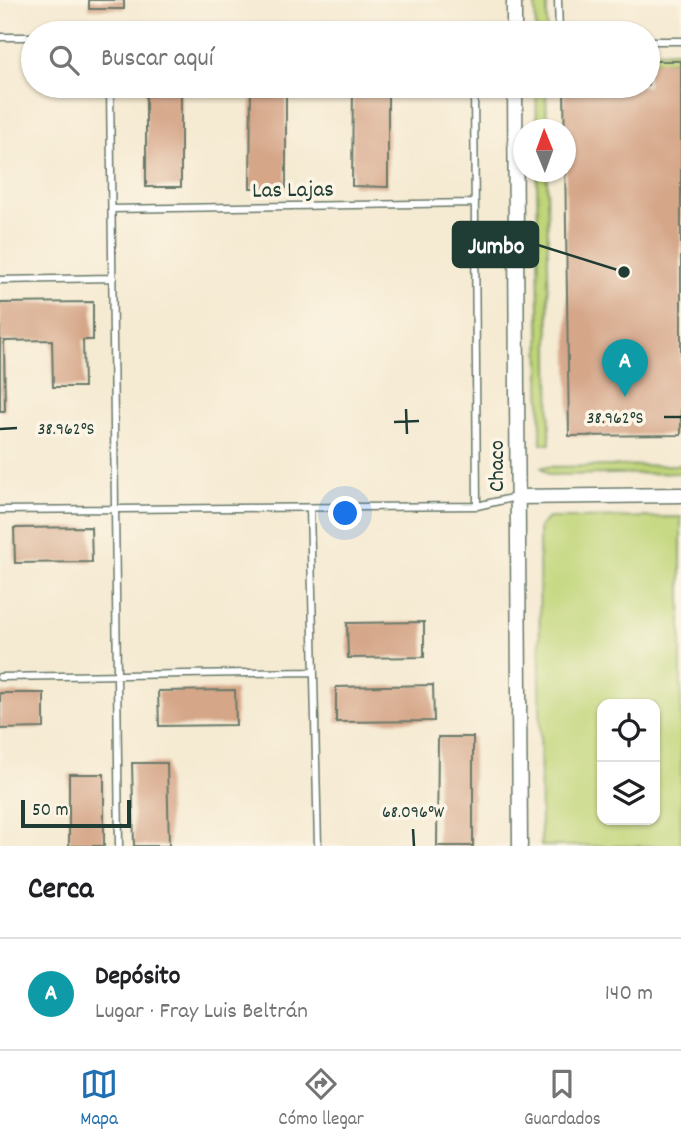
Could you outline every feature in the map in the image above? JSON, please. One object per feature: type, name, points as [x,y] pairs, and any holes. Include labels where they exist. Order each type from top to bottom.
[{"type":"street","points":[[514,0],[514,21]]},
{"type":"street","name":"Chaco","points":[[514,98],[520,846]]},
{"type":"street","points":[[518,497],[681,495]]},
{"type":"lane","points":[[558,0],[559,21]]},
{"type":"lane","points":[[0,37],[21,37]]},
{"type":"lane","points":[[660,41],[681,41]]},
{"type":"lane","points":[[110,98],[119,846]]},
{"type":"lane","points":[[474,98],[477,506]]},
{"type":"lane","name":"Las Lajas","points":[[112,209],[475,202]]},
{"type":"lane","points":[[0,281],[113,278]]},
{"type":"lane","points":[[0,510],[477,506],[518,497]]},
{"type":"lane","points":[[310,508],[318,846]]},
{"type":"lane","points":[[0,677],[314,672]]},
{"type":"green space","points":[[535,0],[547,0],[547,21],[536,21]]},
{"type":"green space","points":[[681,51],[681,61],[660,61],[660,52]]},
{"type":"green space","points":[[536,98],[546,98],[547,119],[537,119]]},
{"type":"green space","points":[[537,182],[547,182],[550,444],[541,444]]},
{"type":"green space","points":[[681,465],[681,473],[549,475],[541,467]]},
{"type":"green space","points":[[681,517],[681,846],[541,846],[539,527],[548,518]]},
{"type":"building","points":[[89,0],[124,0],[124,9],[89,9]]},
{"type":"building","points":[[660,61],[681,61],[681,435],[569,436],[565,182],[576,182],[576,119],[564,119],[564,98],[660,98]]},
{"type":"building","points":[[146,98],[181,98],[181,187],[146,187]]},
{"type":"building","points":[[251,98],[286,98],[286,188],[250,188]]},
{"type":"building","points":[[353,98],[388,98],[388,187],[352,186]]},
{"type":"building","points":[[93,302],[93,340],[83,340],[84,387],[53,387],[52,340],[4,341],[5,411],[0,411],[0,303]]},
{"type":"building","points":[[91,527],[92,562],[15,563],[14,528]]},
{"type":"building","points":[[424,622],[424,657],[348,658],[347,623]]},
{"type":"building","points":[[433,685],[434,721],[336,722],[336,687]]},
{"type":"building","points":[[235,690],[236,725],[159,726],[158,691]]},
{"type":"building","points":[[0,693],[44,693],[44,728],[0,729]]},
{"type":"building","points":[[438,737],[473,737],[473,846],[437,846]]},
{"type":"building","points":[[132,763],[167,763],[169,846],[134,846]]},
{"type":"building","points":[[69,774],[104,774],[104,846],[69,846]]},
{"type":"place","name":"Jumbo","points":[[624,272]]},
{"type":"place","name":"Depósito","points":[[625,397]]}]
